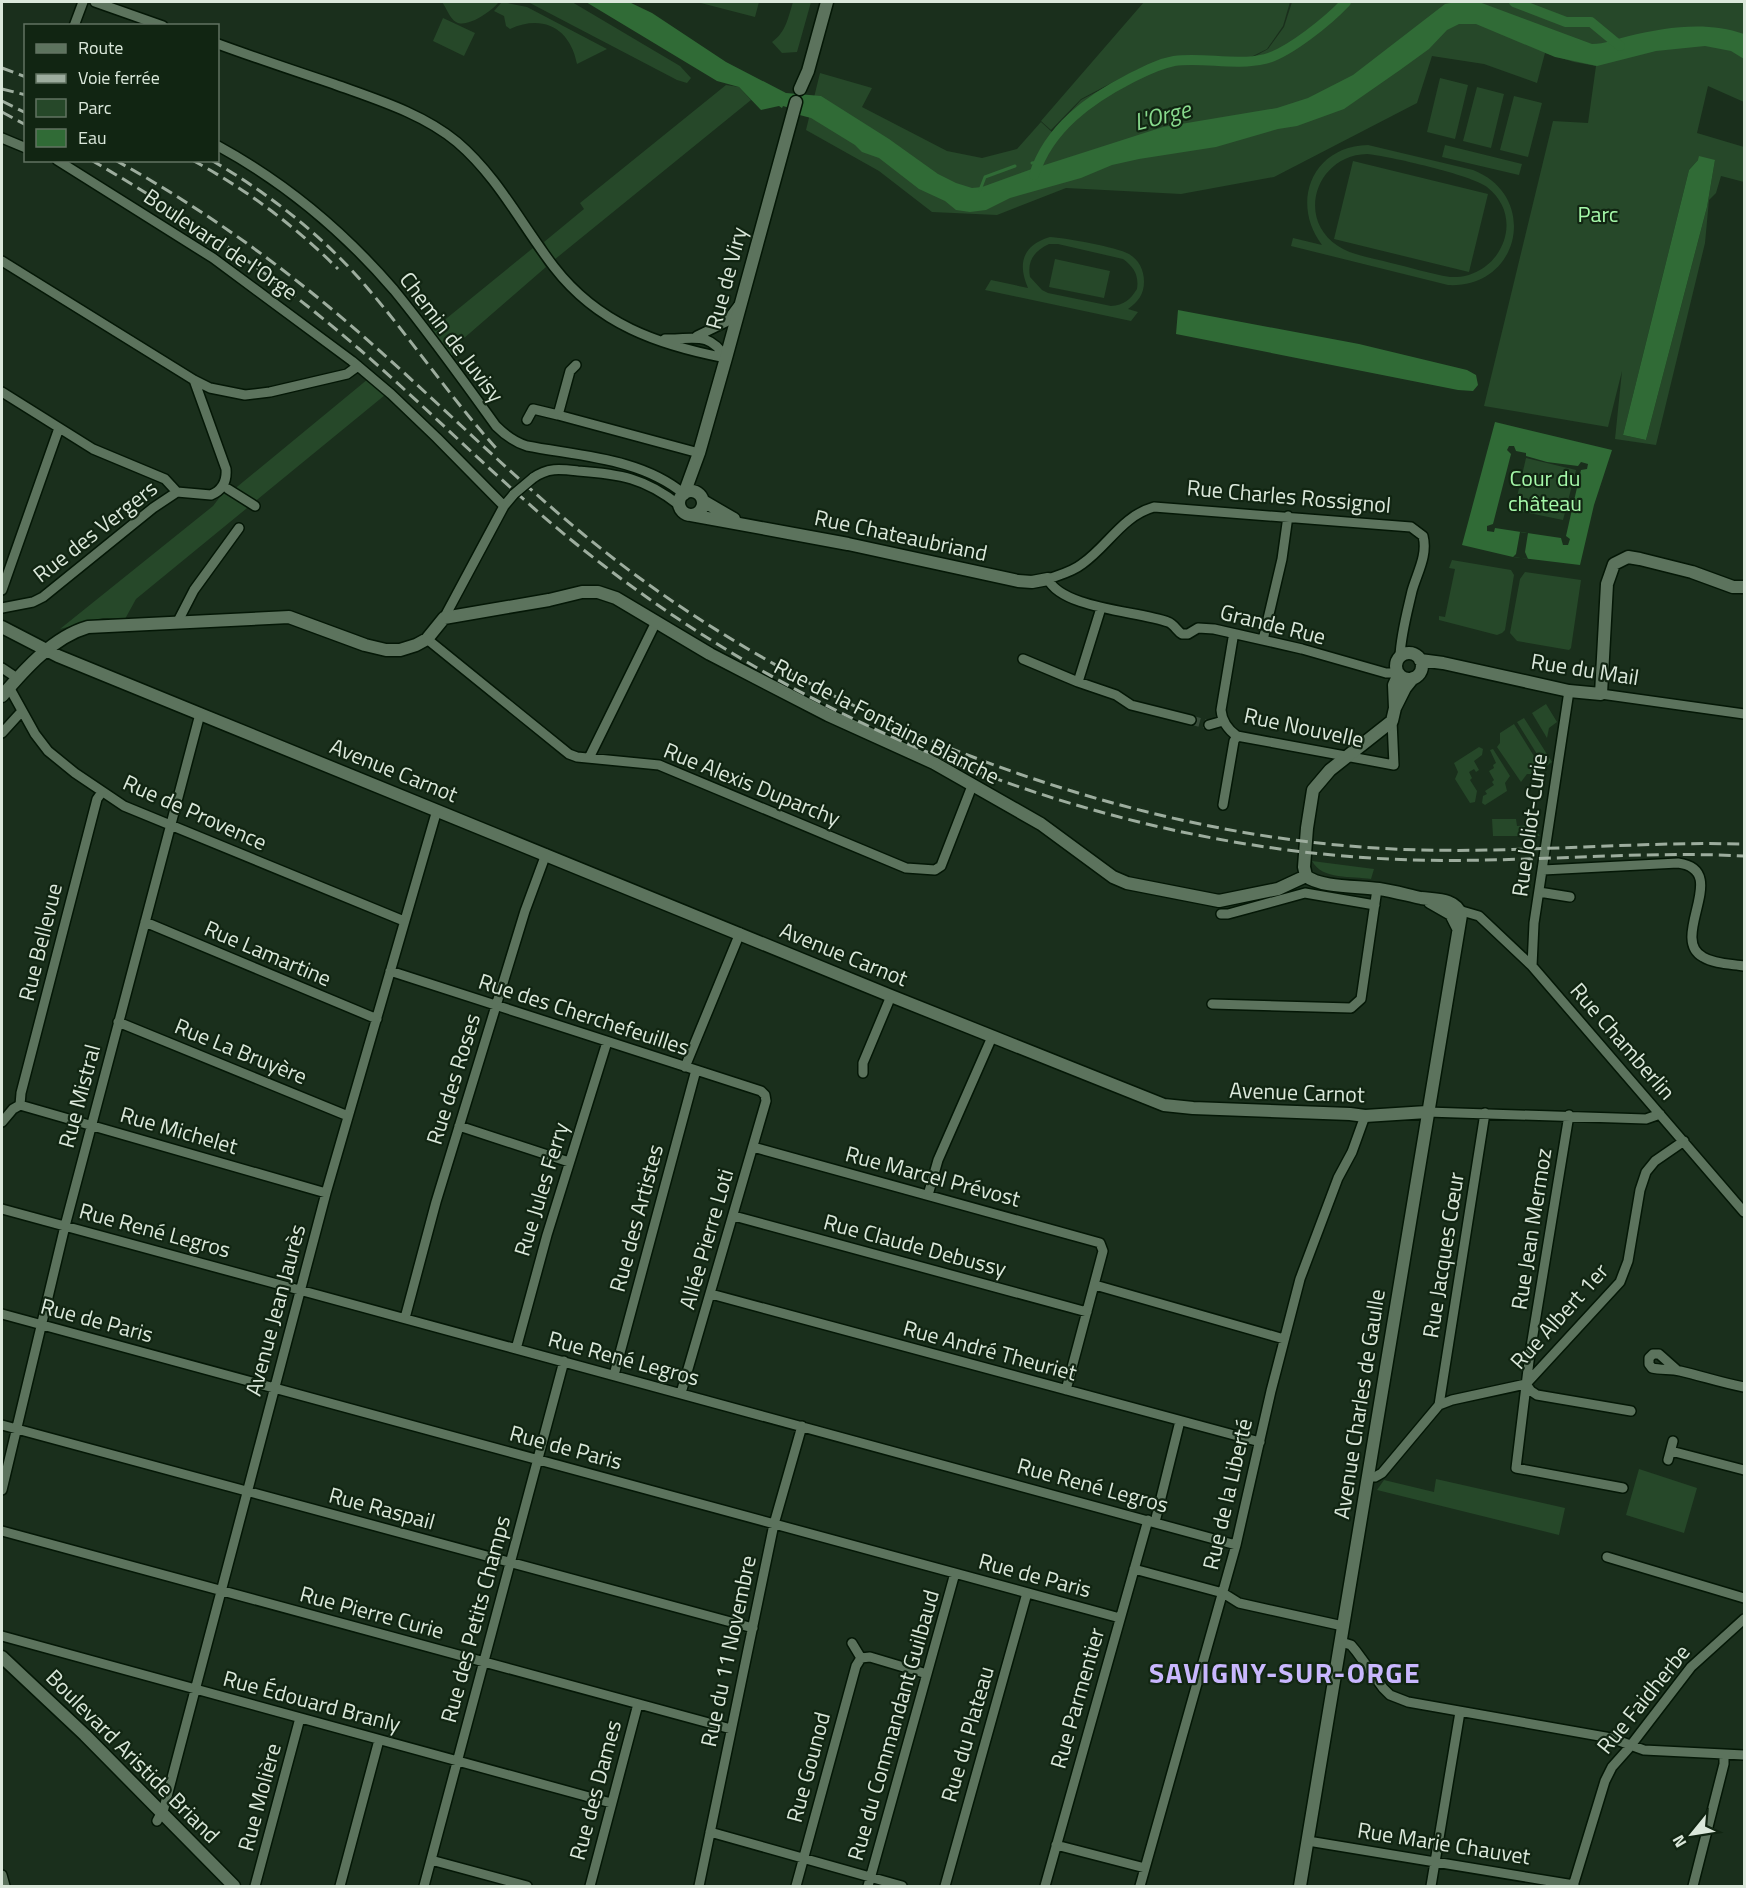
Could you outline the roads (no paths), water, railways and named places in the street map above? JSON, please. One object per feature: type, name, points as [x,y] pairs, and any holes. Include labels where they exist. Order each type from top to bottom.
[{"type":"street","points":[[75,24],[83,2]]},
{"type":"street","points":[[95,2],[137,21],[153,24]]},
{"type":"street","points":[[800,89],[804,56],[819,2]]},
{"type":"street","points":[[794,108],[808,71],[827,2]]},
{"type":"street","points":[[219,44],[392,105],[436,128],[456,141],[488,173],[506,195],[553,266],[581,297],[609,318],[651,339],[726,358]]},
{"type":"street","name":"Rue de Viry","points":[[682,499],[699,453],[794,108]]},
{"type":"street","points":[[2,138],[24,147]]},
{"type":"street","name":"Chemin de Juvisy","points":[[219,147],[259,170],[280,186],[317,215],[361,255],[416,318],[504,434],[527,446],[595,458],[639,469],[668,482],[682,499]]},
{"type":"street","name":"Boulevard de l'Orge","points":[[60,162],[213,258],[358,366],[423,424],[504,506]]},
{"type":"street","points":[[2,263],[194,380],[217,391],[245,395],[270,392],[347,374],[358,366]]},
{"type":"street","points":[[693,338],[726,322],[741,302]]},
{"type":"street","points":[[651,339],[703,338],[718,346],[726,358]]},
{"type":"street","points":[[558,415],[570,371],[576,365]]},
{"type":"street","points":[[194,380],[226,469],[224,490]]},
{"type":"street","points":[[2,392],[93,449],[165,479],[177,492],[211,495],[224,490],[255,506]]},
{"type":"street","points":[[527,420],[533,409],[699,453]]},
{"type":"street","points":[[2,590],[59,428]]},
{"type":"street","name":"Rue de Viry","points":[[699,453],[697,481],[701,498]]},
{"type":"street","points":[[2,668],[9,687],[24,669],[47,650],[71,633],[88,627],[289,618],[365,645],[386,650],[400,650],[427,639],[444,618],[504,506],[514,494],[541,473],[553,469],[624,475],[682,499]]},
{"type":"street","name":"Rue des Vergers","points":[[2,608],[33,602],[43,597],[153,508],[177,492]]},
{"type":"street","points":[[691,492],[701,498],[700,511],[691,515],[685,513],[682,499],[691,492]]},
{"type":"street","name":"Rue Chateaubriand","points":[[701,498],[725,516],[747,524],[1018,581],[1032,582],[1048,579]]},
{"type":"street","name":"Rue Charles Rossignol","points":[[1048,579],[1083,564],[1136,514],[1154,507],[1288,516],[1407,526],[1416,529],[1424,539],[1425,549],[1405,621],[1400,656],[1396,664],[1398,674],[1394,685],[1395,708]]},
{"type":"street","name":"Rue Chateaubriand","points":[[691,515],[734,524],[747,524]]},
{"type":"street","points":[[1263,640],[1282,559],[1288,516]]},
{"type":"street","points":[[177,624],[195,590],[239,528]]},
{"type":"street","points":[[1601,694],[1607,584],[1614,564],[1628,557],[1640,559],[1692,572],[1733,587],[1744,587]]},
{"type":"street","name":"Grande Rue","points":[[1048,579],[1055,591],[1101,608],[1169,622],[1182,634],[1188,634],[1198,628],[1208,628],[1263,640],[1386,673],[1398,674]]},
{"type":"street","name":"Rue de la Fontaine Blanche","points":[[444,618],[590,591],[607,594],[710,654],[818,711],[934,763],[1041,824],[1120,881],[1219,901],[1278,889],[1306,876]]},
{"type":"street","points":[[1078,682],[1101,608]]},
{"type":"street","points":[[589,758],[656,622]]},
{"type":"street","name":"Avenue Carnot","points":[[2,627],[47,650],[200,714],[992,1037],[1164,1104],[1193,1108],[1365,1116],[1427,1112],[1647,1119],[1660,1114]]},
{"type":"street","name":"Rue Nouvelle","points":[[1233,638],[1221,710],[1224,721],[1237,736],[1394,765],[1392,721]]},
{"type":"street","name":"Rue Alexis Duparchy","points":[[427,639],[569,754],[659,765],[906,868],[932,870],[939,868],[972,786]]},
{"type":"street","points":[[1400,656],[1411,653],[1420,660]]},
{"type":"street","points":[[1023,659],[1078,682],[1116,694],[1131,705],[1191,720]]},
{"type":"street","name":"Rue Charles Rossignol","points":[[1392,721],[1395,708],[1405,688],[1420,673],[1420,660]]},
{"type":"street","name":"Rue du Mail","points":[[1420,660],[1569,691],[1744,714]]},
{"type":"street","points":[[1398,674],[1405,679],[1413,678]]},
{"type":"street","name":"Rue de Provence","points":[[9,687],[35,734],[48,751],[64,765],[124,806],[405,921]]},
{"type":"street","name":"Rue Joliot-Curie","points":[[1532,966],[1532,942],[1569,691]]},
{"type":"street","points":[[2,733],[22,711]]},
{"type":"street","name":"Rue Mistral","points":[[2,1490],[65,1226],[200,714]]},
{"type":"street","points":[[1209,725],[1224,721]]},
{"type":"street","points":[[1392,721],[1320,779],[1313,789],[1307,828],[1304,867],[1306,876],[1330,884],[1377,889],[1449,902],[1455,911]]},
{"type":"street","points":[[1222,805],[1234,741],[1237,736]]},
{"type":"street","name":"Rue Bellevue","points":[[20,1105],[96,802],[102,792]]},
{"type":"street","name":"Avenue Jean Jaurès","points":[[159,1817],[348,1116],[436,810]]},
{"type":"street","name":"Rue des Roses","points":[[405,1318],[459,1126],[525,911],[546,854]]},
{"type":"street","points":[[1543,870],[1678,864],[1690,866],[1697,873],[1701,883],[1692,938],[1695,949],[1707,959],[1744,966]]},
{"type":"street","points":[[1212,1004],[1351,1008],[1356,1005],[1361,999],[1377,889]]},
{"type":"street","points":[[1539,892],[1570,897]]},
{"type":"street","points":[[1221,914],[1305,893],[1375,905]]},
{"type":"street","points":[[1424,898],[1438,906],[1455,911]]},
{"type":"street","name":"Rue Chamberlin","points":[[1455,911],[1479,916],[1532,966],[1744,1212]]},
{"type":"street","name":"Avenue Charles de Gaulle","points":[[1300,1887],[1461,915],[1455,911]]},
{"type":"street","name":"Rue Lamartine","points":[[145,922],[377,1019]]},
{"type":"street","points":[[685,1067],[740,933]]},
{"type":"street","name":"Rue des Cherchefeuilles","points":[[390,971],[761,1091],[765,1095]]},
{"type":"street","points":[[862,1073],[862,1063],[891,996]]},
{"type":"street","name":"Rue La Bruyère","points":[[118,1022],[348,1116]]},
{"type":"street","points":[[928,1196],[938,1160],[992,1037]]},
{"type":"street","name":"Rue Jules Ferry","points":[[516,1349],[569,1162],[607,1042]]},
{"type":"street","name":"Rue des Artistes","points":[[614,1375],[696,1070]]},
{"type":"street","name":"Allée Pierre Loti","points":[[681,1393],[734,1216],[766,1101],[765,1095]]},
{"type":"street","points":[[2,1122],[14,1108],[20,1105]]},
{"type":"street","name":"Rue Michelet","points":[[20,1105],[327,1193]]},
{"type":"street","name":"Rue Jacques Cœur","points":[[1439,1405],[1485,1113]]},
{"type":"street","name":"Rue Jean Mermoz","points":[[1569,1115],[1526,1384],[1516,1467],[1623,1488]]},
{"type":"street","name":"Rue de la Liberté","points":[[1140,1887],[1236,1545],[1300,1280],[1338,1178],[1365,1116]]},
{"type":"street","points":[[459,1126],[569,1162]]},
{"type":"street","name":"Rue Albert 1er","points":[[1439,1405],[1452,1400],[1526,1384],[1620,1282],[1628,1261],[1640,1190],[1646,1172],[1655,1161],[1684,1141]]},
{"type":"street","name":"Rue Marcel Prévost","points":[[753,1147],[1097,1241],[1103,1251],[1095,1285]]},
{"type":"street","name":"Rue René Legros","points":[[2,1209],[1236,1545]]},
{"type":"street","name":"Rue Claude Debussy","points":[[734,1216],[1087,1312]]},
{"type":"street","points":[[1066,1390],[1095,1285],[1284,1339]]},
{"type":"street","name":"Rue André Theuriet","points":[[711,1294],[1260,1442]]},
{"type":"street","name":"Rue de Paris","points":[[2,1314],[1120,1618]]},
{"type":"street","name":"Rue des Petits Champs","points":[[424,1887],[564,1361]]},
{"type":"street","points":[[1677,1370],[1706,1379],[1744,1386]]},
{"type":"street","points":[[1526,1384],[1537,1395],[1631,1411]]},
{"type":"street","points":[[1368,1477],[1375,1477],[1382,1473],[1439,1405]]},
{"type":"street","name":"Rue Parmentier","points":[[1045,1887],[1134,1569],[1151,1521],[1180,1421]]},
{"type":"street","name":"Rue Raspail","points":[[2,1425],[753,1628]]},
{"type":"street","name":"Rue du 11 Novembre","points":[[699,1887],[774,1524],[802,1426]]},
{"type":"street","points":[[1671,1451],[1744,1470]]},
{"type":"street","name":"Rue Pierre Curie","points":[[2,1531],[731,1729]]},
{"type":"street","points":[[1606,1557],[1744,1598]]},
{"type":"street","points":[[1134,1569],[1223,1593],[1239,1603],[1343,1626]]},
{"type":"street","name":"Rue du Commandant Guilbaud","points":[[869,1882],[955,1573]]},
{"type":"street","name":"Rue du Plateau","points":[[945,1887],[1027,1593]]},
{"type":"street","name":"Rue Faidherbe","points":[[1573,1886],[1608,1773],[1691,1666],[1744,1619]]},
{"type":"street","name":"Rue Édouard Branly","points":[[2,1636],[612,1803]]},
{"type":"street","points":[[1341,1642],[1350,1645],[1356,1651],[1390,1695],[1408,1702],[1611,1738],[1644,1750],[1744,1755]]},
{"type":"street","points":[[852,1643],[861,1658],[870,1657],[927,1674]]},
{"type":"street","name":"Boulevard Aristide Briand","points":[[2,1657],[85,1735],[223,1887]]},
{"type":"street","name":"Rue Gounod","points":[[796,1887],[856,1666],[861,1658]]},
{"type":"street","name":"Boulevard Aristide Briand","points":[[2,1667],[234,1887]]},
{"type":"street","name":"Rue des Dames","points":[[590,1887],[638,1704]]},
{"type":"street","points":[[1431,1887],[1460,1712]]},
{"type":"street","name":"Rue Molière","points":[[255,1887],[300,1718]]},
{"type":"street","points":[[340,1887],[379,1740]]},
{"type":"street","points":[[1693,1887],[1724,1764],[1724,1754]]},
{"type":"street","points":[[710,1832],[803,1858],[869,1882],[902,1887]]},
{"type":"street","name":"Rue Marie Chauvet","points":[[1308,1841],[1573,1886]]},
{"type":"street","points":[[1056,1845],[1145,1868]]},
{"type":"street","points":[[431,1860],[524,1886]]},
{"type":"street","points":[[2,1875],[5,1887]]},
{"type":"water","name":"L'Orge","points":[[586,2],[629,2],[652,13],[726,62],[786,93],[821,96],[889,139],[938,174],[972,188],[982,187],[1163,127],[1277,108],[1308,98],[1353,75],[1445,4],[1456,2],[1479,2],[1592,44],[1672,28],[1701,27],[1730,30],[1744,34],[1744,59],[1731,51],[1705,46],[1656,51],[1597,66],[1555,57],[1476,24],[1459,24],[1447,30],[1429,49],[1344,109],[1297,126],[1278,129],[1216,147],[1112,165],[1081,178],[1010,198],[986,210],[970,212],[956,210],[945,201],[919,189],[879,158],[862,152],[855,145],[811,118],[792,113],[793,109],[779,106],[761,110],[739,87],[717,81]]},
{"type":"water","points":[[1699,156],[1715,160],[1707,207],[1646,440],[1623,435],[1689,170]]},
{"type":"water","points":[[1178,310],[1359,344],[1467,370],[1476,375],[1478,385],[1473,391],[1458,390],[1176,334]]},
{"type":"water","points":[[1495,422],[1612,450],[1594,505],[1580,565],[1513,557],[1462,545]],"holes":[[[1509,446],[1514,446],[1516,451],[1526,453],[1526,456],[1547,462],[1578,466],[1581,462],[1588,464],[1587,469],[1581,470],[1566,536],[1570,539],[1568,545],[1563,545],[1561,538],[1495,528],[1494,532],[1487,531],[1487,526],[1493,524],[1511,454],[1507,450]]]},
{"type":"waterway","points":[[1034,175],[1041,158],[1060,129],[1086,106],[1116,86],[1152,68],[1174,61],[1242,62],[1275,56],[1308,35],[1346,2]]},
{"type":"waterway","points":[[1514,2],[1566,22],[1591,22],[1620,46]]},
{"type":"waterway","points":[[1032,163],[1038,162]]},
{"type":"waterway","points":[[980,190],[985,177],[1015,166]]},
{"type":"tunnel","points":[[1191,720],[1209,725]]},
{"type":"railway","points":[[2,68],[24,76]]},
{"type":"railway","points":[[2,89],[24,94]]},
{"type":"railway","points":[[2,101],[24,112]]},
{"type":"railway","points":[[2,112],[24,124]]},
{"type":"railway","points":[[94,162],[196,225],[295,296],[389,375],[571,540],[689,626],[780,681],[876,729],[975,771],[1076,805],[1180,831],[1284,850],[1389,859],[1434,860],[1655,855],[1744,856]]},
{"type":"railway","points":[[118,162],[213,220],[305,287],[363,336],[573,525],[604,551],[686,610],[775,665],[870,713],[969,755],[1070,791],[1173,818],[1275,837],[1376,848],[1422,850],[1744,844]]},
{"type":"railway","points":[[195,162],[232,183],[269,209],[338,269]]},
{"type":"railway","points":[[214,162],[253,186],[312,231],[330,248],[381,304],[496,448]]},
{"type":"district","name":"SAVIGNY-SUR-ORGE","points":[[1285,1672]]},
{"type":"park label","name":"Parc","points":[[1598,214]]},
{"type":"park label","name":"Cour du château","points":[[1545,490]]}]
